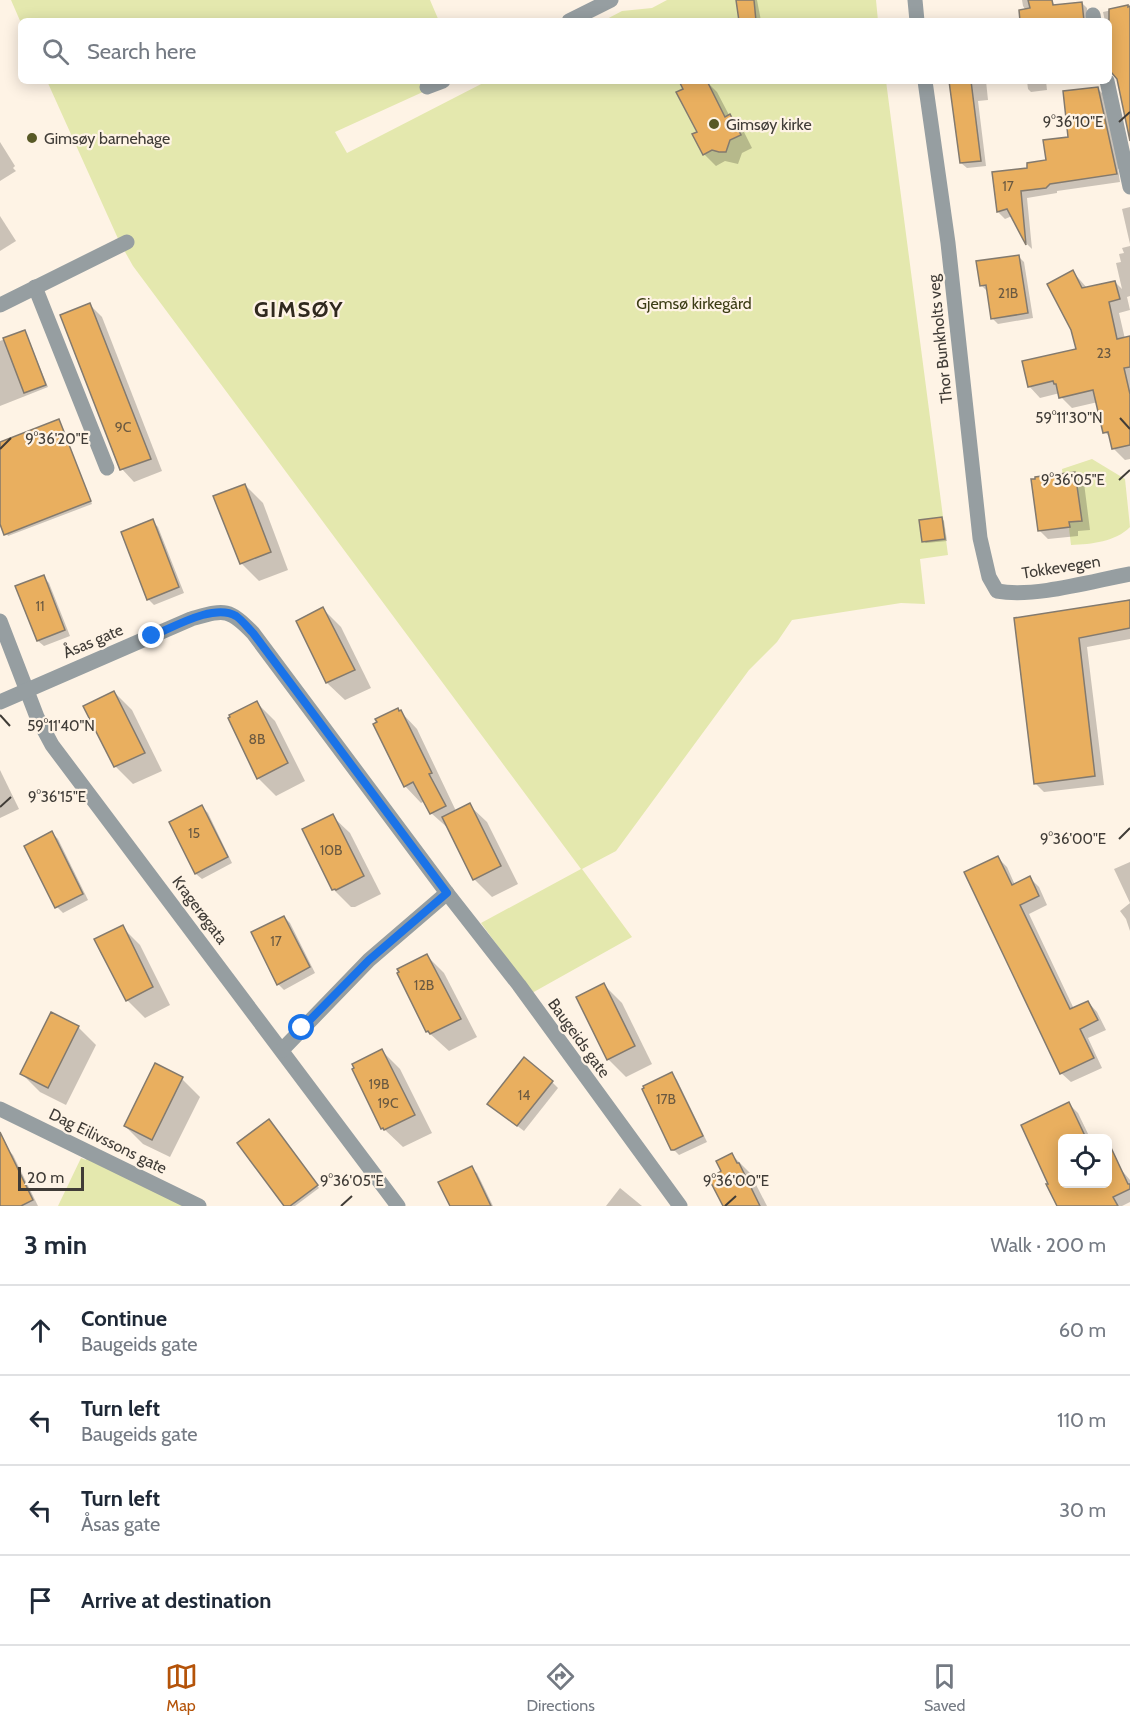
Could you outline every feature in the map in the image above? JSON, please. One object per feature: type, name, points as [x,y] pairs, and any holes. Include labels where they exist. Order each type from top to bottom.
[{"type":"street","points":[[575,18],[611,0]]},
{"type":"street","points":[[915,0],[917,18]]},
{"type":"street","points":[[427,87],[435,84]]},
{"type":"street","name":"Thor Bunkholts veg","points":[[925,84],[948,243],[980,538],[989,577],[997,591]]},
{"type":"street","points":[[1108,84],[1130,187]]},
{"type":"street","points":[[0,304],[127,242]]},
{"type":"street","points":[[35,287],[107,468]]},
{"type":"street","name":"Tokkevegen","points":[[997,591],[1011,593],[1062,587],[1130,574]]},
{"type":"street","name":"Åsas gate","points":[[0,702],[191,619],[219,611],[236,616]]},
{"type":"street","name":"Baugeids gate","points":[[236,616],[253,633],[447,893],[519,985],[680,1206]]},
{"type":"street","name":"Kragerøgata","points":[[0,621],[37,717],[52,745],[398,1206]]},
{"type":"street","points":[[282,1050],[369,960],[447,893]]},
{"type":"street","name":"Dag Eilivssons gate","points":[[0,1109],[199,1206]]},
{"type":"green space","points":[[11,0],[430,0],[438,18],[19,18]]},
{"type":"green space","points":[[667,0],[876,0],[878,18],[609,18],[622,11],[652,8]]},
{"type":"green space","name":"Gjemsø kirkegård","points":[[48,84],[440,84],[335,132],[347,153],[481,84],[886,84],[948,555],[920,559],[925,604],[901,603],[792,620],[777,642],[749,670],[616,851],[582,869],[632,937],[532,993],[481,923],[581,869],[133,266],[120,243]]},
{"type":"green space","points":[[1092,459],[1125,479],[1130,527],[1110,539],[1071,545],[1062,469]]},
{"type":"green space","points":[[77,1145],[199,1206],[58,1206],[81,1158],[86,1160]]},
{"type":"building","points":[[736,0],[754,0],[756,18],[739,18]]},
{"type":"building","points":[[1028,0],[1052,0],[1053,5],[1082,2],[1084,18],[1020,18],[1019,10],[1030,8]]},
{"type":"building","points":[[1130,6],[1130,141],[1117,79],[1112,73],[1112,18],[1109,18],[1109,9]]},
{"type":"building","name":"Gimsøy kirke","points":[[680,84],[708,84],[725,117],[730,114],[741,135],[730,140],[726,152],[712,150],[703,155],[692,134],[697,132],[676,92],[683,89]]},
{"type":"building","points":[[949,84],[971,84],[981,161],[960,163]]},
{"type":"building","points":[[1098,87],[1117,174],[1050,184],[1046,188],[1021,191],[1026,245],[1007,209],[997,212],[992,172],[1027,168],[1027,163],[1046,160],[1043,140],[1068,137],[1063,91]]},
{"type":"building","points":[[1019,255],[1028,313],[991,319],[986,285],[980,286],[976,261]]},
{"type":"building","points":[[1073,270],[1082,288],[1115,281],[1120,299],[1109,302],[1117,339],[1130,336],[1130,367],[1124,368],[1130,394],[1130,445],[1112,449],[1108,432],[1103,433],[1093,390],[1059,398],[1056,384],[1053,381],[1028,387],[1022,361],[1076,349],[1071,330],[1047,284]]},
{"type":"building","points":[[90,303],[151,459],[120,470],[60,315]]},
{"type":"building","points":[[25,330],[46,385],[24,393],[3,338]]},
{"type":"building","points":[[59,419],[91,501],[4,535],[0,524],[0,442]]},
{"type":"building","points":[[1075,472],[1082,521],[1069,522],[1070,527],[1038,531],[1031,479]]},
{"type":"building","points":[[245,484],[271,552],[240,564],[213,496]]},
{"type":"building","points":[[942,517],[945,539],[922,542],[919,520]]},
{"type":"building","points":[[153,519],[179,587],[147,600],[121,532]]},
{"type":"building","points":[[44,575],[65,630],[37,641],[15,586]]},
{"type":"building","points":[[1130,600],[1130,628],[1079,638],[1095,776],[1034,784],[1014,618]]},
{"type":"building","points":[[323,607],[355,670],[326,683],[296,621]]},
{"type":"building","points":[[114,691],[145,753],[114,767],[83,706]]},
{"type":"building","points":[[257,701],[288,763],[257,779],[228,718],[229,715]]},
{"type":"building","points":[[398,708],[432,773],[429,774],[446,806],[430,814],[413,782],[404,787],[373,724],[377,722],[375,719]]},
{"type":"building","points":[[470,803],[501,866],[473,880],[442,817]]},
{"type":"building","points":[[202,805],[228,857],[195,874],[169,822]]},
{"type":"building","points":[[333,814],[364,876],[336,890],[332,890],[302,829]]},
{"type":"building","points":[[52,831],[83,894],[55,908],[24,846]]},
{"type":"building","points":[[998,856],[1012,885],[1030,876],[1039,896],[1020,905],[1070,1009],[1088,1001],[1098,1020],[1080,1029],[1094,1058],[1060,1074],[964,872]]},
{"type":"building","points":[[284,916],[310,967],[277,985],[251,932]]},
{"type":"building","points":[[123,925],[153,987],[126,1001],[94,939]]},
{"type":"building","points":[[427,954],[461,1019],[430,1034],[426,1032],[397,973],[399,972],[397,969]]},
{"type":"building","points":[[604,983],[635,1046],[607,1060],[576,997]]},
{"type":"building","points":[[51,1012],[79,1026],[48,1088],[20,1074]]},
{"type":"building","points":[[382,1049],[415,1115],[384,1130],[381,1129],[352,1069],[354,1068],[352,1064]]},
{"type":"building","points":[[524,1057],[553,1081],[517,1126],[487,1104]]},
{"type":"building","points":[[155,1063],[183,1077],[152,1140],[124,1126]]},
{"type":"building","points":[[672,1072],[703,1136],[674,1150],[671,1150],[642,1089],[643,1086]]},
{"type":"building","points":[[1069,1102],[1084,1134],[1058,1134],[1058,1188],[1112,1188],[1112,1150],[1130,1184],[1130,1189],[1113,1197],[1118,1206],[1057,1206],[1021,1125]]},
{"type":"building","points":[[269,1119],[318,1185],[290,1206],[284,1206],[237,1143]]},
{"type":"building","points":[[0,1132],[33,1200],[21,1206],[0,1206]]},
{"type":"building","points":[[732,1153],[760,1206],[723,1206],[709,1179],[721,1171],[716,1161]]},
{"type":"building","points":[[472,1166],[491,1206],[450,1206],[438,1182]]},
{"type":"place","name":"Gimsøy kirke","points":[[714,124]]},
{"type":"place","name":"Gimsøy barnehage","points":[[32,138]]},
{"type":"district","name":"GIMSØY","points":[[299,309]]},
{"type":"route","points":[[152,636],[191,619],[219,611],[236,616],[253,633],[447,893],[369,960],[302,1028]]}]
